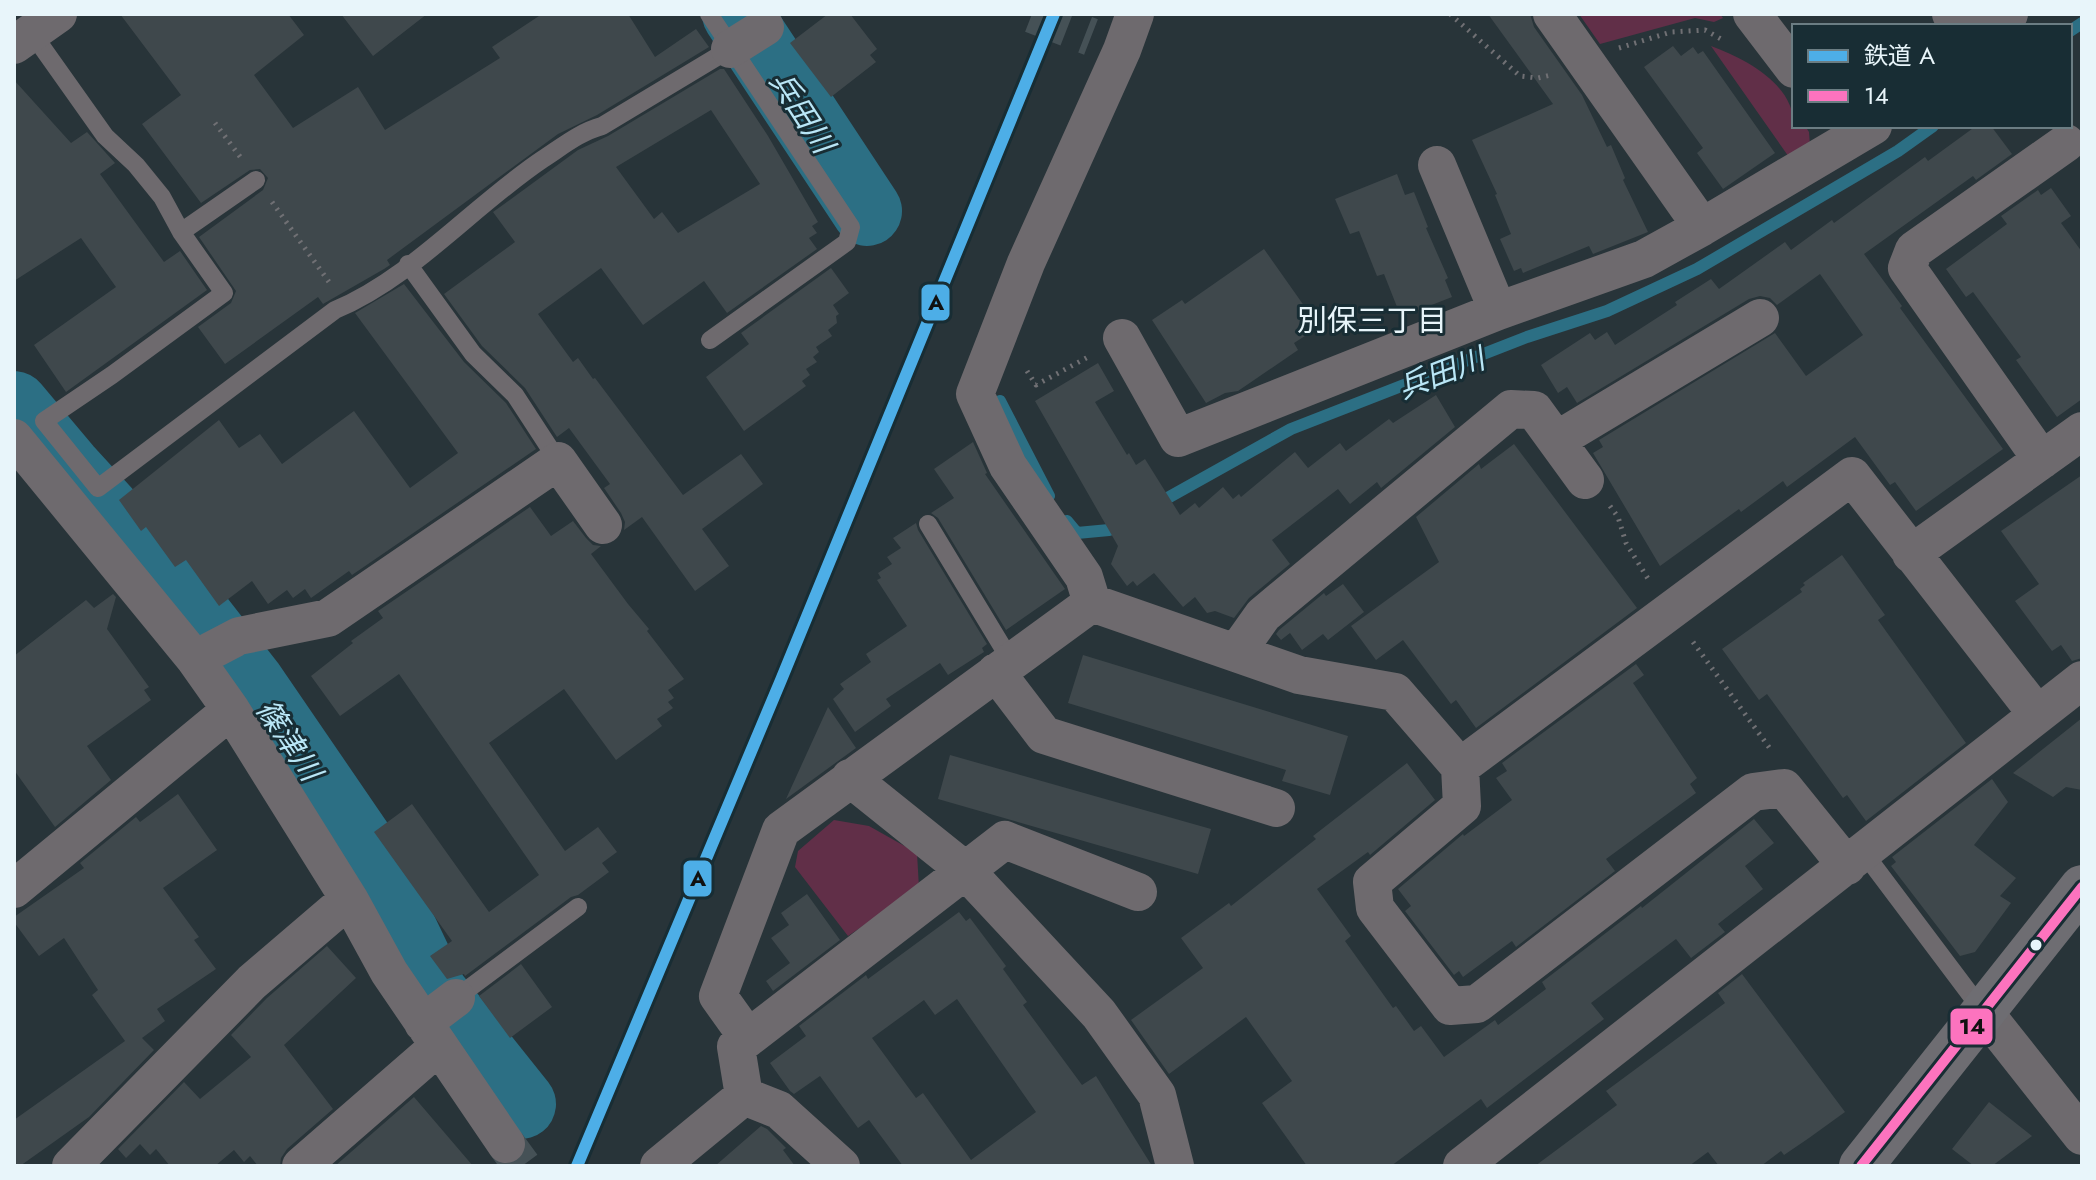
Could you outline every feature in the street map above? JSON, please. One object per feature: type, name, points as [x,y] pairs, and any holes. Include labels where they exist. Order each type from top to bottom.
[{"type":"highway","points":[[1861,1166],[2082,887]]},
{"type":"street","points":[[1092,603],[1084,577],[1008,466],[975,394],[1107,44],[1135,14]]},
{"type":"street","points":[[1552,14],[1702,227]]},
{"type":"street","points":[[1752,14],[1786,59]]},
{"type":"street","points":[[1122,338],[1178,438],[1498,311],[1644,259],[1702,227],[1852,131]]},
{"type":"street","points":[[2042,460],[1907,268],[1914,250],[2067,145]]},
{"type":"street","points":[[1437,165],[1498,311]]},
{"type":"street","points":[[1557,440],[1760,318]]},
{"type":"street","points":[[1236,653],[1263,615],[1511,409],[1534,410],[1585,480]]},
{"type":"street","points":[[1911,554],[2082,431]]},
{"type":"street","points":[[14,438],[83,499],[200,656],[349,899],[389,972],[437,1021],[506,1144]]},
{"type":"street","points":[[200,656],[239,636],[328,618],[558,461],[603,525]]},
{"type":"street","points":[[1460,767],[1852,476],[2037,714]]},
{"type":"street","points":[[1092,603],[1299,675],[1395,692],[1460,767],[1462,806],[1372,882],[1375,908],[1450,1006],[1477,1004],[1753,792],[1784,788],[1856,859]]},
{"type":"street","points":[[748,1038],[718,996],[781,830],[1092,603]]},
{"type":"street","points":[[1004,667],[1044,735],[1276,808]]},
{"type":"street","points":[[1462,1166],[2082,680]]},
{"type":"street","points":[[14,889],[231,710]]},
{"type":"street","points":[[850,778],[966,871],[1099,1014],[1157,1095],[1175,1166]]},
{"type":"street","points":[[744,1096],[736,1047],[1005,840],[1138,892]]},
{"type":"street","points":[[71,1166],[252,982],[349,899]]},
{"type":"street","points":[[1984,1012],[2082,1136]]},
{"type":"street","points":[[301,1166],[437,1021]]},
{"type":"street","points":[[659,1166],[744,1096]]},
{"type":"street","points":[[744,1096],[779,1110],[841,1166]]},
{"type":"lane","points":[[709,14],[752,33],[851,227],[847,242],[710,340]]},
{"type":"lane","points":[[35,30],[105,136],[136,165],[162,197],[181,232],[224,293],[44,421],[83,499],[335,310],[362,299],[535,165],[586,131],[602,126],[752,33]]},
{"type":"lane","points":[[181,232],[256,180]]},
{"type":"lane","points":[[408,264],[473,354],[515,395],[558,461]]},
{"type":"lane","points":[[928,524],[1004,667]]},
{"type":"lane","points":[[1856,859],[1984,1012]]},
{"type":"lane","points":[[437,1021],[578,907]]},
{"type":"path","points":[[1450,14],[1520,76],[1538,78],[1558,73],[1638,41],[1671,32],[1705,30],[1736,48],[1786,59]]},
{"type":"path","points":[[215,123],[346,306]]},
{"type":"path","points":[[996,340],[1010,345],[1036,385],[1122,338]]},
{"type":"shaded area","points":[[1579,14],[1720,14],[1723,18],[1714,22],[1695,18],[1600,44]]},
{"type":"shaded area","points":[[1711,46],[1739,58],[1766,75],[1786,98],[1792,111],[1792,128],[1806,128],[1809,132],[1810,146],[1791,160]]},
{"type":"shaded area","points":[[834,820],[869,826],[917,853],[919,888],[848,936],[795,867],[798,851]]},
{"type":"building","points":[[120,14],[288,14],[304,35],[254,75],[293,128],[358,87],[385,130],[500,58],[492,47],[542,14],[628,14],[655,57],[696,29],[709,47],[597,115],[558,134],[387,260],[390,265],[323,304],[318,297],[225,364],[198,327],[231,303],[236,291],[199,237],[263,190],[268,178],[260,169],[250,170],[201,203],[142,124],[181,95]]},
{"type":"building","points":[[341,14],[427,14],[373,56]]},
{"type":"building","points":[[828,14],[850,14],[877,49],[870,55],[876,62],[831,97],[790,43]]},
{"type":"building","points":[[1488,14],[1530,14],[1534,27],[1582,95],[1607,147],[1611,145],[1625,178],[1623,180],[1648,232],[1593,254],[1589,246],[1523,273],[1521,268],[1514,271],[1500,239],[1511,234],[1472,140],[1553,104]]},
{"type":"building","points":[[1673,46],[1681,56],[1693,47],[1698,54],[1703,51],[1775,153],[1723,189],[1697,153],[1703,148],[1644,67]]},
{"type":"building","points":[[724,69],[768,136],[818,222],[812,226],[817,233],[809,238],[817,249],[727,313],[704,281],[643,325],[601,268],[538,314],[573,362],[578,358],[595,378],[683,495],[741,454],[763,484],[702,529],[729,566],[695,591],[642,517],[624,530],[621,513],[604,488],[610,484],[569,428],[557,437],[525,388],[482,346],[444,294],[515,242],[493,212],[578,150]],"holes":[[[711,110],[760,184],[678,233],[662,212],[654,219],[616,167]]]},
{"type":"building","points":[[14,80],[71,143],[87,132],[115,163],[100,174],[164,262],[180,251],[207,290],[66,392],[34,345],[116,287],[81,238],[14,281]]},
{"type":"building","points":[[1973,128],[1992,128],[2012,154],[1976,180],[1973,176],[1864,254],[2003,449],[1916,511],[1895,482],[1890,485],[1855,437],[1787,487],[1783,481],[1660,566],[1593,453],[1603,447],[1599,440],[1775,333],[1806,376],[1863,335],[1820,274],[1777,305],[1770,298],[1760,296],[1749,299],[1577,403],[1567,387],[1558,393],[1541,365],[1590,333],[1595,340],[1607,332],[1615,345],[1711,279],[1719,289],[1785,242],[1791,250],[1925,157],[1928,161]]},
{"type":"building","points":[[1397,174],[1405,195],[1414,192],[1448,278],[1445,280],[1452,297],[1401,317],[1384,274],[1377,276],[1359,231],[1350,234],[1335,199]]},
{"type":"building","points":[[2051,188],[2071,216],[2061,223],[2082,252],[2082,399],[2057,417],[2016,360],[2021,357],[1973,292],[1966,297],[1946,269],[2007,224],[2001,216],[2038,190],[2041,195]]},
{"type":"building","points":[[1264,249],[1319,327],[1294,343],[1298,350],[1238,391],[1225,393],[1206,403],[1152,320],[1182,300],[1185,304]]},
{"type":"building","points":[[831,268],[849,293],[833,305],[839,314],[836,316],[837,323],[828,330],[832,336],[816,347],[819,352],[813,357],[817,362],[806,369],[810,375],[802,381],[806,386],[744,431],[706,377],[749,344],[741,333]]},
{"type":"building","points":[[404,284],[464,362],[506,403],[536,449],[352,575],[349,571],[311,598],[305,589],[293,598],[287,590],[268,604],[252,581],[219,606],[186,560],[175,567],[146,527],[141,531],[119,500],[219,420],[239,448],[260,434],[282,464],[354,411],[410,488],[458,453],[355,313]]},
{"type":"building","points":[[1098,363],[1114,391],[1095,402],[1127,455],[1129,453],[1136,465],[1145,459],[1180,515],[1195,503],[1199,508],[1223,487],[1233,499],[1239,494],[1241,497],[1295,452],[1308,468],[1340,443],[1346,451],[1389,419],[1393,423],[1436,395],[1455,427],[1381,488],[1377,482],[1350,504],[1338,489],[1272,540],[1290,564],[1249,598],[1234,618],[1215,611],[1207,613],[1195,597],[1183,607],[1154,573],[1137,586],[1133,581],[1127,586],[1111,564],[1118,546],[1035,401]]},
{"type":"building","points":[[973,442],[985,474],[1065,589],[1006,630],[938,518],[931,513],[954,498],[934,469]]},
{"type":"building","points":[[1514,444],[1637,608],[1476,728],[1456,700],[1451,704],[1403,640],[1376,660],[1351,626],[1439,562],[1416,517],[1479,464],[1481,469]]},
{"type":"building","points":[[2082,475],[2082,658],[2072,661],[2061,645],[2052,651],[2015,601],[2039,584],[2001,531]]},
{"type":"building","points":[[530,507],[551,536],[573,521],[593,545],[601,546],[591,554],[684,679],[668,690],[674,698],[668,702],[673,708],[657,719],[662,726],[616,760],[564,689],[489,743],[565,851],[598,827],[617,852],[602,863],[609,872],[465,976],[447,979],[430,956],[452,941],[374,832],[412,804],[489,912],[539,875],[399,674],[340,716],[311,676],[383,618],[378,611]]},
{"type":"building","points":[[916,523],[987,644],[982,648],[984,652],[948,675],[940,663],[886,699],[891,706],[855,732],[833,699],[844,689],[840,684],[871,662],[866,654],[907,626],[877,580],[881,578],[878,573],[892,564],[887,557],[901,548],[893,538]]},
{"type":"building","points":[[1842,555],[1885,615],[1878,620],[1966,743],[1866,821],[1847,795],[1843,798],[1767,694],[1759,700],[1722,649],[1802,592],[1803,583]]},
{"type":"building","points":[[1343,584],[1364,612],[1328,640],[1323,634],[1302,650],[1290,633],[1281,640],[1276,634],[1324,593],[1326,596]]},
{"type":"building","points":[[113,594],[116,597],[107,629],[149,687],[144,690],[151,700],[87,746],[111,780],[55,827],[14,770],[14,656],[86,600],[94,608]]},
{"type":"building","points":[[1083,655],[1348,736],[1330,795],[1282,781],[1286,770],[1068,703]]},
{"type":"building","points":[[1636,664],[1644,675],[1633,683],[1697,778],[1690,784],[1696,793],[1606,859],[1615,871],[1516,947],[1512,941],[1463,977],[1459,971],[1454,975],[1405,911],[1411,906],[1398,889],[1463,834],[1512,800],[1496,778],[1507,771],[1502,763]]},
{"type":"building","points":[[828,707],[856,748],[786,799]]},
{"type":"building","points":[[2082,718],[2082,790],[2066,787],[2053,797],[2013,773]]},
{"type":"building","points":[[950,755],[1211,829],[1198,874],[938,799]]},
{"type":"building","points":[[1407,763],[1435,800],[1370,855],[1368,852],[1317,889],[1351,936],[1345,941],[1393,1008],[1396,1006],[1414,1031],[1421,1026],[1444,1057],[1495,1020],[1498,1025],[1546,989],[1542,982],[1754,819],[1774,843],[1745,866],[1763,889],[1718,924],[1725,932],[1691,958],[1676,939],[1591,1003],[1604,1019],[1487,1108],[1481,1099],[1391,1166],[1307,1166],[1262,1103],[1292,1081],[1246,1017],[1169,1074],[1131,1020],[1203,968],[1181,938],[1229,903],[1231,906],[1316,839],[1313,836]]},
{"type":"building","points":[[1992,779],[2008,802],[1974,845],[2016,878],[2000,896],[2011,903],[1975,952],[1960,956],[1891,866],[1896,862],[1892,857]]},
{"type":"building","points":[[178,794],[217,850],[163,888],[199,937],[194,940],[216,969],[157,1009],[165,1021],[142,1038],[154,1050],[89,1117],[20,1166],[14,1166],[14,1120],[125,1041],[92,995],[98,990],[64,938],[39,956],[14,922],[14,917],[84,868],[80,863],[136,817],[140,822]]},
{"type":"building","points":[[807,894],[840,940],[773,991],[766,981],[790,963],[771,938],[789,925],[781,913]]},
{"type":"building","points":[[959,912],[966,921],[970,918],[1006,966],[1003,969],[1027,1002],[1023,1005],[1082,1085],[1096,1076],[1152,1166],[903,1166],[869,1120],[858,1128],[820,1076],[794,1094],[770,1063],[806,1036],[799,1026],[866,975],[868,979]],"holes":[[[957,999],[1036,1112],[971,1160],[923,1093],[916,1098],[872,1038],[924,1000],[935,1015]]]},
{"type":"building","points":[[327,946],[356,978],[284,1045],[333,1109],[287,1149],[280,1166],[258,1166],[250,1156],[244,1162],[234,1150],[215,1166],[170,1166],[156,1149],[150,1155],[140,1144],[126,1158],[118,1149],[184,1082],[200,1099],[251,1057],[231,1035],[267,998]]},
{"type":"building","points":[[521,964],[552,1007],[510,1038],[479,996]]},
{"type":"building","points":[[1742,974],[1845,1112],[1784,1155],[1781,1151],[1761,1166],[1719,1166],[1708,1152],[1689,1166],[1535,1166],[1617,1105],[1606,1091],[1725,1003],[1718,993]]},
{"type":"building","points":[[414,1097],[473,1166],[335,1166]]},
{"type":"building","points":[[1989,1102],[2032,1136],[1992,1166],[1974,1166],[1952,1149]]},
{"type":"building","points":[[761,1126],[786,1148],[783,1150],[795,1166],[715,1166]]},
{"type":"waterway","name":"兵田川","points":[[737,14],[867,211]]},
{"type":"waterway","name":"兵田川","points":[[2072,30],[2082,23]]},
{"type":"waterway","name":"兵田川","points":[[1155,505],[1291,429],[1527,337],[1607,311],[1697,269],[1898,151],[1930,128]]},
{"type":"waterway","name":"兵田川","points":[[1000,401],[1049,496]]},
{"type":"waterway","name":"篠津川","points":[[14,406],[172,584],[250,684],[365,852],[433,994],[521,1104]]},
{"type":"waterway","name":"兵田川","points":[[1067,521],[1077,533],[1109,530],[1121,523]]},
{"type":"tunnel","points":[[1032,14],[1091,37]]},
{"type":"tunnel","points":[[506,1144],[522,1166]]},
{"type":"rail line","name":"A","points":[[577,1166],[781,680],[1054,14]]},
{"type":"transit line","name":"14","points":[[1861,1166],[2082,887]]},
{"type":"district","name":"別保三丁目","points":[[1372,320]]}]
